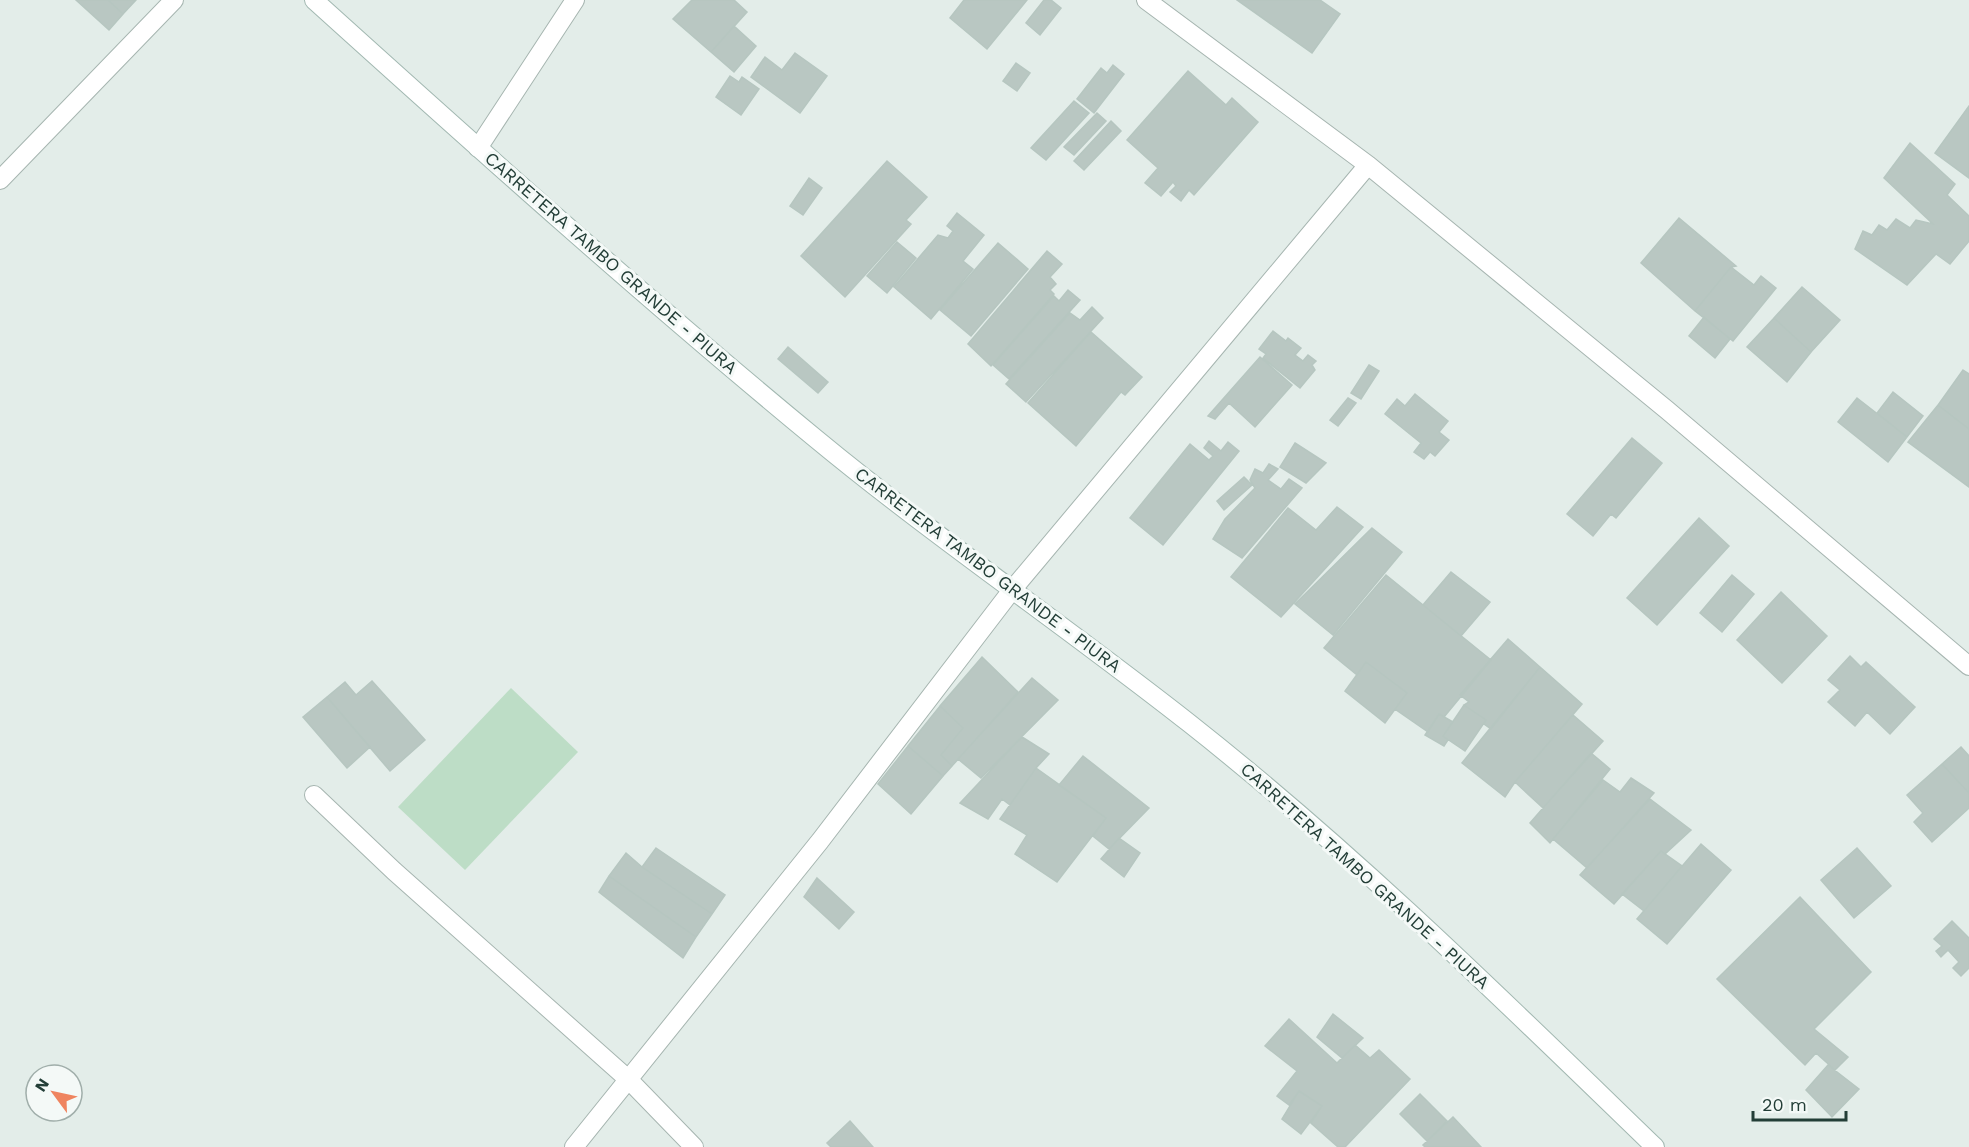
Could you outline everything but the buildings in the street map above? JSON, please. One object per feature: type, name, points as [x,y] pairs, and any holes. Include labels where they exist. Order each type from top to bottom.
[{"type":"street","points":[[0,180],[174,0]]},
{"type":"street","name":"CARRETERA TAMBO GRANDE - PIURA","points":[[314,0],[563,224],[817,440],[945,541],[1190,723],[1296,811],[1505,1002],[1655,1147]]},
{"type":"street","points":[[478,148],[575,0]]},
{"type":"street","points":[[1146,0],[1368,165],[1667,410],[1969,666]]},
{"type":"street","points":[[574,1147],[820,841],[1012,590],[1368,165]]},
{"type":"street","points":[[314,795],[394,871],[629,1080],[694,1147]]},
{"type":"green space","points":[[511,688],[578,752],[465,870],[398,807]]}]
